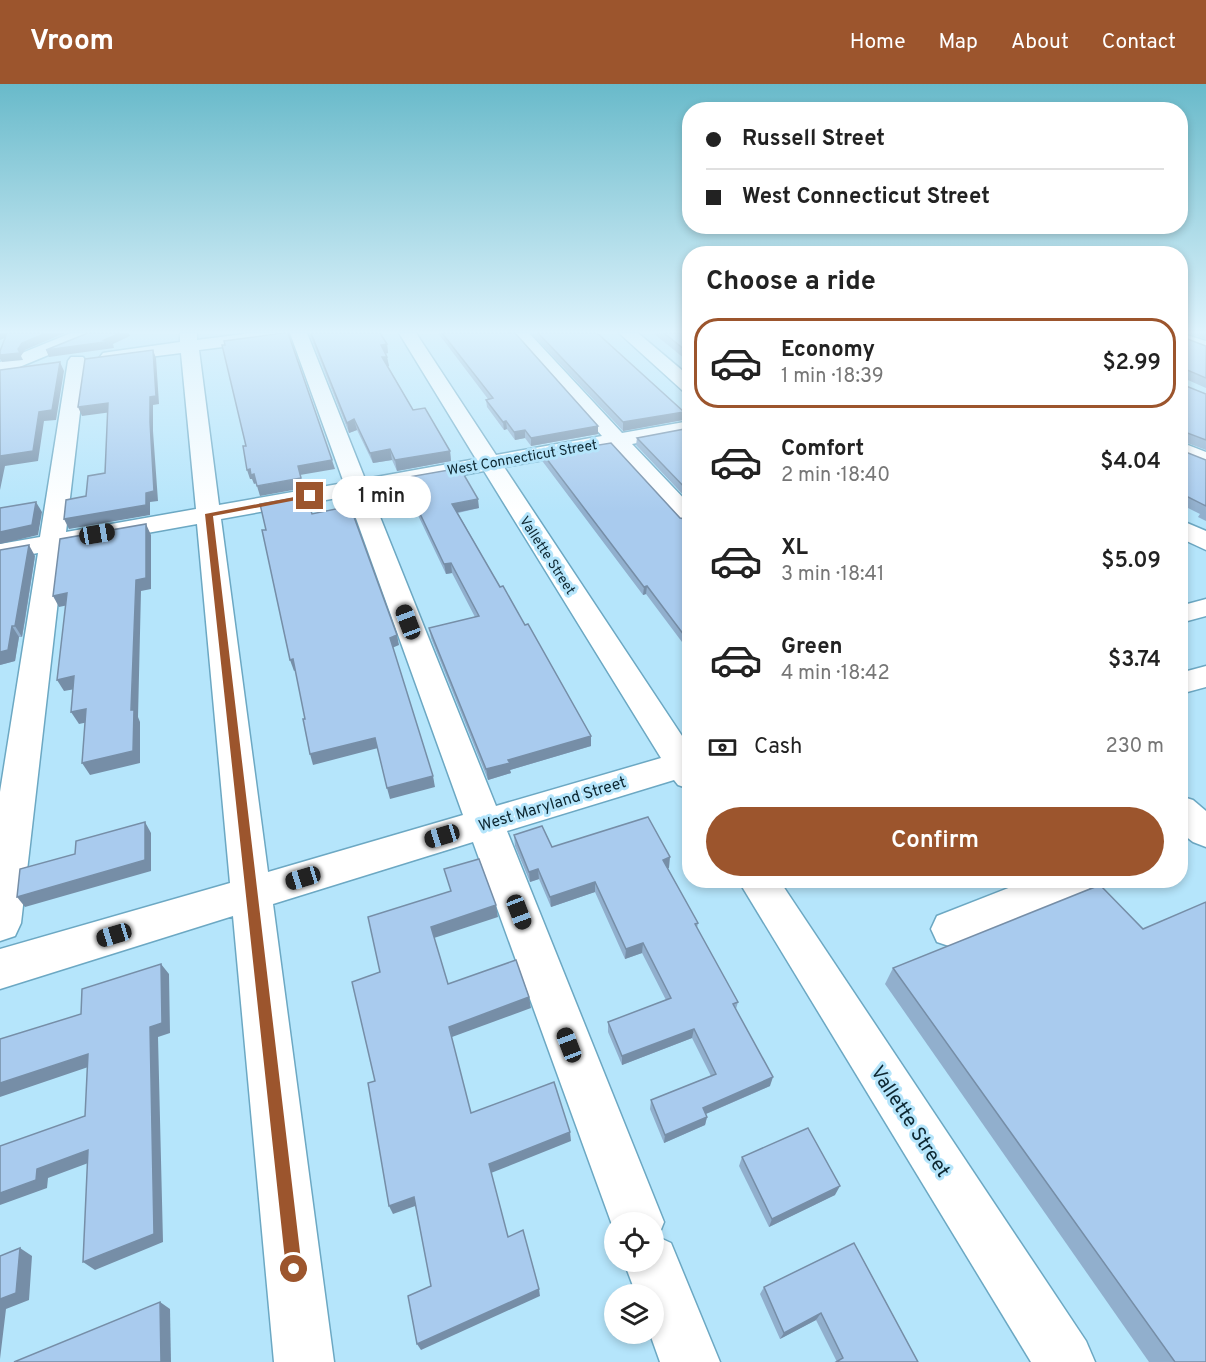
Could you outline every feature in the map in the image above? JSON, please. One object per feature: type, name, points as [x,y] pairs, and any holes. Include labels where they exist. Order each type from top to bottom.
[{"type":"street","points":[[0,923],[73,393]]},
{"type":"street","points":[[195,393],[304,1362]]},
{"type":"street","points":[[319,393],[633,1212]]},
{"type":"street","name":"Vallette Street","points":[[445,393],[682,758]]},
{"type":"street","points":[[574,393],[682,511]]},
{"type":"street","name":"West Connecticut Street","points":[[0,552],[682,428]]},
{"type":"street","points":[[1188,452],[1206,461]]},
{"type":"street","points":[[1188,532],[1206,542]]},
{"type":"street","points":[[1188,613],[1206,607]]},
{"type":"street","points":[[1188,682],[1206,676]]},
{"type":"street","name":"West Maryland Street","points":[[0,969],[485,823],[682,769]]},
{"type":"street","name":"Vallette Street","points":[[762,888],[1065,1362]]},
{"type":"street","points":[[952,929],[1054,888]]},
{"type":"street","points":[[656,1272],[690,1362]]},
{"type":"building","points":[[0,393],[55,393],[52,410],[39,412],[33,451],[0,456]]},
{"type":"building","points":[[80,393],[156,393],[156,396],[150,397],[154,491],[146,493],[146,505],[64,519],[66,500],[86,496],[88,476],[105,473],[108,403],[78,407]]},
{"type":"building","points":[[233,393],[309,393],[332,460],[298,466],[301,478],[257,486],[254,474],[251,475],[250,469],[247,470],[243,446],[246,446]]},
{"type":"building","points":[[335,393],[403,393],[413,410],[425,408],[450,451],[395,460],[390,449],[370,453],[354,419],[347,423]]},
{"type":"building","points":[[489,393],[568,393],[598,426],[531,438],[525,430],[514,432],[506,421],[503,422],[486,400],[493,398]]},
{"type":"building","points":[[595,393],[663,393],[682,410],[682,412],[623,422]]},
{"type":"building","points":[[1188,393],[1206,394],[1206,440],[1188,433]]},
{"type":"building","points":[[682,430],[682,485],[637,438]]},
{"type":"building","points":[[611,443],[682,518],[682,632],[647,586],[644,587],[543,454]]},
{"type":"building","points":[[1188,453],[1206,460],[1206,506],[1188,497]]},
{"type":"building","points":[[460,468],[478,499],[452,504],[500,587],[503,586],[525,625],[528,624],[591,736],[508,760],[510,763],[486,769],[429,628],[479,616],[451,563],[444,564],[403,478]]},
{"type":"building","points":[[306,496],[312,514],[350,506],[397,635],[390,638],[433,776],[387,788],[375,738],[310,754],[293,659],[290,660],[262,530],[266,530],[260,504]]},
{"type":"building","points":[[36,502],[32,525],[0,532],[0,508]]},
{"type":"building","points":[[146,524],[146,578],[136,580],[131,710],[134,710],[133,751],[82,763],[86,709],[71,712],[74,676],[57,680],[67,593],[53,596],[60,539]]},
{"type":"building","points":[[29,545],[15,626],[12,626],[8,650],[0,652],[0,550]]},
{"type":"building","points":[[648,817],[670,857],[663,860],[698,923],[695,924],[738,1002],[733,1004],[773,1077],[703,1108],[707,1117],[665,1135],[651,1100],[716,1074],[694,1029],[622,1056],[608,1022],[671,998],[643,943],[626,949],[595,882],[550,897],[538,869],[529,872],[514,835],[542,826],[552,847]]},
{"type":"building","points":[[145,822],[145,860],[17,897],[20,869],[75,854],[76,841]]},
{"type":"building","points":[[479,859],[496,905],[431,927],[448,984],[516,960],[529,997],[449,1027],[471,1113],[554,1082],[570,1132],[489,1164],[508,1237],[523,1230],[539,1289],[417,1344],[408,1296],[431,1286],[414,1197],[389,1206],[368,1083],[375,1081],[352,982],[380,972],[368,917],[451,891],[444,869]]},
{"type":"building","points":[[1093,888],[1103,888],[1143,929],[1206,902],[1206,1362],[1175,1362],[893,968]]},
{"type":"building","points":[[161,964],[162,1023],[150,1027],[154,1234],[83,1262],[88,1150],[37,1169],[36,1180],[0,1193],[0,1146],[85,1116],[88,1054],[0,1083],[0,1039],[81,1014],[82,989]]},
{"type":"building","points":[[808,1128],[840,1186],[772,1219],[742,1157]]},
{"type":"building","points":[[854,1243],[918,1362],[836,1362],[843,1358],[821,1313],[784,1333],[764,1287]]},
{"type":"building","points":[[20,1248],[16,1293],[0,1299],[0,1256]]},
{"type":"building","points":[[160,1302],[161,1362],[14,1362]]},
{"type":"route","points":[[294,1269],[209,514],[310,496]]}]
